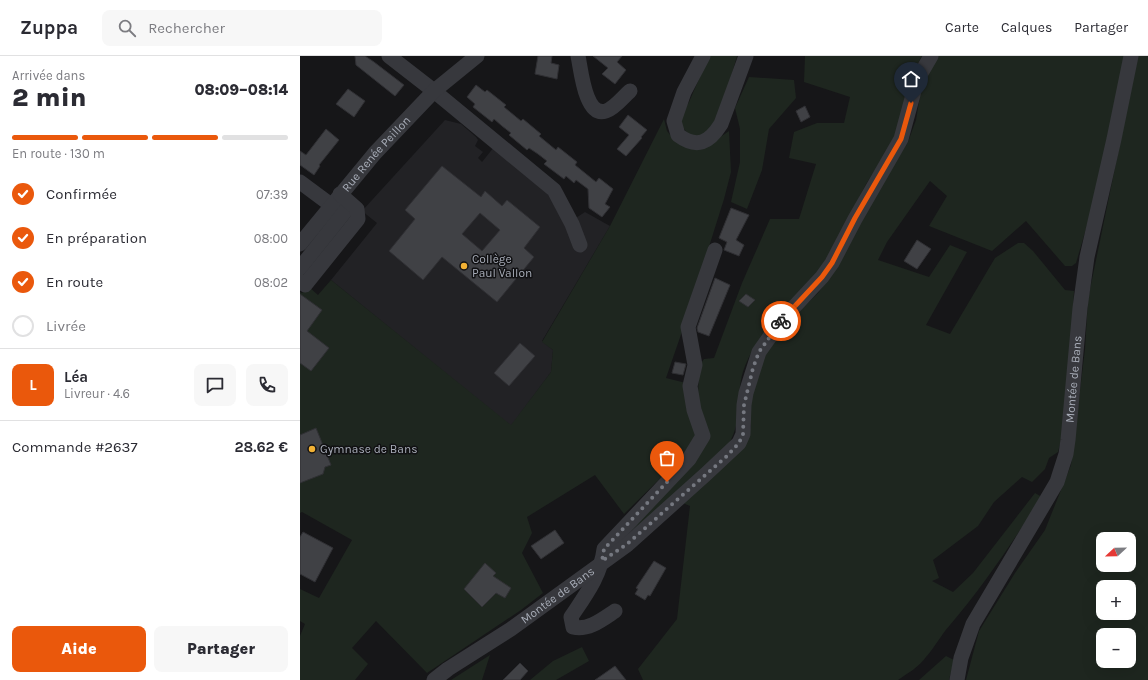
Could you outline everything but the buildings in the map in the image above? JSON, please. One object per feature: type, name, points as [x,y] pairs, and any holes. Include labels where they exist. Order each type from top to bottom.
[{"type":"street","points":[[389,56],[554,190],[572,224],[580,244]]},
{"type":"street","name":"Rue Renée Peillon","points":[[300,244],[341,201],[375,153],[434,91],[477,56]]},
{"type":"street","points":[[578,56],[586,92],[591,105],[597,111],[608,111],[630,91]]},
{"type":"street","points":[[703,56],[684,92],[674,121],[678,135],[686,141],[696,143],[707,140],[715,133],[721,124],[746,56]]},
{"type":"street","name":"Montée de Bans","points":[[434,680],[448,669],[511,629],[627,544],[727,456],[739,443],[743,434],[746,393],[759,352],[781,321],[818,282],[832,263],[855,218],[901,139],[917,80],[931,56]]},
{"type":"street","name":"Montée de Bans","points":[[957,680],[961,658],[973,624],[1057,482],[1062,468],[1068,440],[1080,308],[1087,257],[1131,56]]},
{"type":"street","points":[[300,182],[357,209],[358,219],[305,285],[300,281]]},
{"type":"street","points":[[300,268],[341,201]]},
{"type":"street","points":[[615,611],[594,624],[585,627],[573,627],[571,617],[590,590],[602,561],[604,549],[689,460],[703,436],[694,410],[690,386],[695,364],[688,327],[715,250]]},
{"type":"shaded area","points":[[709,56],[737,56],[725,97],[712,127],[708,132],[696,137],[688,134],[681,125],[681,114],[689,102]]},
{"type":"shaded area","points":[[805,56],[922,56],[908,85],[900,126],[896,136],[864,188],[826,261],[771,325],[752,351],[742,376],[736,425],[728,445],[635,531],[630,528],[702,450],[698,397],[699,366],[704,359],[714,358],[742,283],[770,219],[799,219],[816,164],[789,158],[794,132],[817,123],[844,123],[850,97],[804,82]]},
{"type":"shaded area","points":[[935,56],[1125,56],[1093,205],[1076,263],[1072,266],[1065,266],[1026,221],[992,251],[929,226],[947,196],[930,181],[887,242],[878,260],[929,277],[950,245],[967,252],[926,325],[950,334],[995,258],[1018,243],[1024,243],[1033,251],[1065,290],[1074,291],[1062,436],[1058,452],[1049,458],[1045,469],[1032,482],[1022,477],[994,502],[978,526],[933,560],[939,578],[932,581],[953,592],[973,573],[1035,493],[1042,497],[986,579],[923,661],[898,680],[643,680],[638,669],[677,619],[690,506],[683,503],[746,441],[751,426],[749,402],[765,354],[779,331],[818,293],[834,271],[870,202],[908,142],[916,120],[920,96]]},
{"type":"shaded area","points":[[1138,56],[1148,56],[1148,680],[966,680],[979,631],[1015,573],[1045,530],[1071,465],[1085,349],[1088,299]]},
{"type":"shaded area","points":[[749,77],[794,80],[796,98],[769,129],[762,170],[747,209],[731,202],[740,162],[740,129],[735,108]]},
{"type":"shaded area","points":[[664,119],[667,131],[676,142],[706,147],[729,131],[731,172],[686,320],[666,378],[686,383],[696,429],[695,440],[687,452],[624,514],[595,475],[527,517],[532,533],[522,553],[543,593],[521,610],[427,673],[376,621],[352,648],[368,664],[355,680],[300,680],[300,636],[305,624],[300,621],[300,589],[319,598],[352,540],[302,512],[300,513],[300,292],[302,293],[308,286],[318,295],[331,280],[511,425],[551,372],[553,350],[542,342],[610,226]]},
{"type":"shaded area","name":"Collège Paul Vallon","points":[[445,120],[461,124],[476,137],[478,140],[475,146],[483,152],[478,158],[482,162],[494,147],[545,189],[565,225],[585,212],[610,226],[542,341],[553,350],[551,372],[511,426],[331,280],[377,223],[362,211]]},
{"type":"shaded area","points":[[582,647],[589,661],[556,680],[530,680],[553,661]]},
{"type":"shaded area","points":[[490,655],[482,680],[451,680]]},
{"type":"shaded area","points":[[946,656],[954,660],[949,680],[919,680]]},
{"type":"way so far","points":[[667,482],[604,549],[602,561],[627,544],[727,456],[739,443],[743,434],[746,393],[753,368],[759,352],[781,321]]},
{"type":"place","name":"Collège Paul Vallon","points":[[464,266]]},
{"type":"place","name":"Gymnase de Bans","points":[[312,449]]},
{"type":"route","points":[[781,321],[806,296],[832,263],[855,218],[901,139],[911,103]]}]
